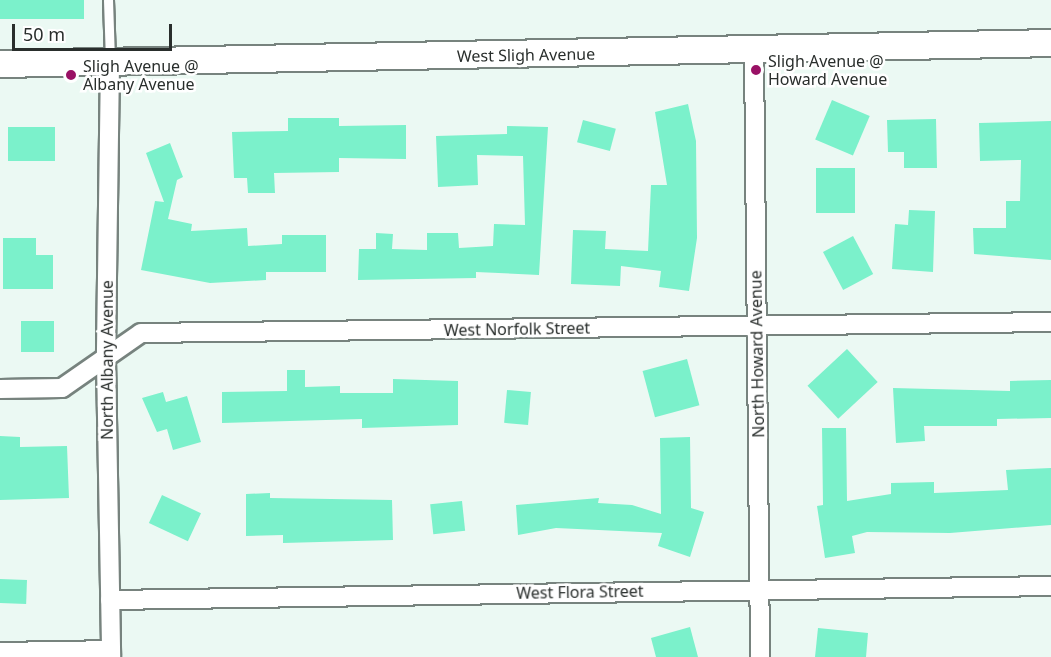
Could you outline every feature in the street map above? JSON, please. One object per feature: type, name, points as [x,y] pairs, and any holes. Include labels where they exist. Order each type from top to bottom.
[{"type":"main road","name":"West Sligh Avenue","points":[[0,64],[754,51],[1051,43]]},
{"type":"street","name":"North Howard Avenue","points":[[754,51],[760,657]]},
{"type":"street","name":"North Albany Avenue","points":[[110,63],[106,360],[111,654]]},
{"type":"street","name":"West Norfolk Street","points":[[0,389],[62,388],[106,360],[141,333],[1051,322]]},
{"type":"street","name":"West Flora Street","points":[[110,600],[1051,586]]},
{"type":"street","points":[[0,652],[111,654]]},
{"type":"lane","points":[[108,0],[110,63]]},
{"type":"building","points":[[0,0],[84,0],[84,19],[0,19]]},
{"type":"building","points":[[832,100],[870,116],[853,156],[815,140]]},
{"type":"building","points":[[688,104],[696,141],[697,238],[689,291],[659,287],[661,271],[621,266],[620,286],[571,284],[573,230],[606,231],[605,249],[648,251],[651,185],[667,185],[655,112]]},
{"type":"building","points":[[288,118],[339,118],[339,126],[406,125],[406,159],[339,158],[339,172],[274,173],[275,193],[248,193],[247,178],[234,178],[232,132],[288,131]]},
{"type":"building","points":[[936,119],[937,168],[904,168],[904,152],[888,152],[887,120]]},
{"type":"building","points":[[583,120],[616,129],[610,151],[577,142]]},
{"type":"building","points":[[1051,121],[1051,260],[974,254],[973,228],[1006,228],[1006,201],[1020,201],[1021,160],[980,161],[979,123]]},
{"type":"building","points":[[507,126],[548,127],[539,275],[476,272],[476,278],[358,280],[359,249],[376,249],[376,233],[393,234],[392,249],[427,250],[427,233],[458,233],[459,248],[493,246],[494,224],[525,225],[523,156],[477,155],[478,185],[438,187],[436,136],[507,134]]},
{"type":"building","points":[[8,127],[55,127],[55,161],[8,161]]},
{"type":"building","points":[[170,143],[183,177],[177,180],[168,219],[192,224],[191,231],[247,228],[248,246],[282,244],[282,235],[326,235],[326,272],[266,272],[266,280],[210,283],[141,270],[155,201],[164,202],[146,153]]},
{"type":"building","points":[[816,168],[855,168],[855,213],[816,213]]},
{"type":"building","points":[[909,210],[935,211],[933,272],[892,269],[895,224],[908,225]]},
{"type":"building","points":[[853,236],[873,274],[843,290],[823,252]]},
{"type":"building","points":[[3,238],[36,238],[36,255],[53,255],[53,289],[3,289]]},
{"type":"building","points":[[21,321],[54,321],[54,352],[21,352]]},
{"type":"building","points":[[847,349],[878,382],[838,419],[808,386]]},
{"type":"building","points":[[687,359],[699,405],[655,417],[643,371]]},
{"type":"building","points":[[287,370],[305,370],[305,387],[340,386],[340,393],[393,393],[393,379],[458,381],[458,425],[362,428],[362,419],[222,423],[222,392],[287,391]]},
{"type":"building","points":[[1051,380],[1051,418],[997,419],[997,426],[924,426],[925,441],[896,443],[893,388],[1010,391],[1010,381]]},
{"type":"building","points":[[507,390],[531,392],[528,425],[504,423]]},
{"type":"building","points":[[163,392],[166,402],[187,396],[201,442],[173,450],[167,429],[157,432],[142,398]]},
{"type":"building","points":[[822,428],[846,428],[847,501],[891,494],[891,483],[934,482],[934,493],[1008,490],[1006,470],[1051,468],[1051,525],[950,533],[867,532],[852,536],[855,553],[825,558],[817,506],[823,505]]},
{"type":"building","points":[[0,436],[20,437],[20,447],[67,446],[69,498],[0,500]]},
{"type":"building","points":[[690,437],[691,508],[704,512],[690,557],[658,546],[662,533],[556,528],[518,535],[516,505],[599,498],[598,503],[632,505],[661,514],[660,438]]},
{"type":"building","points":[[270,493],[270,498],[392,500],[393,540],[283,543],[283,535],[246,536],[246,494]]},
{"type":"building","points":[[162,495],[201,513],[188,541],[149,523]]},
{"type":"building","points":[[462,501],[465,531],[433,534],[430,504]]},
{"type":"building","points":[[0,579],[27,580],[26,604],[0,603]]},
{"type":"building","points":[[690,627],[698,657],[656,657],[651,638]]},
{"type":"building","points":[[818,628],[868,633],[866,657],[815,657]]},
{"type":"place","name":"Sligh Avenue @ Howard Avenue","points":[[756,70]]},
{"type":"place","name":"Sligh Avenue @ Albany Avenue","points":[[71,75]]}]
